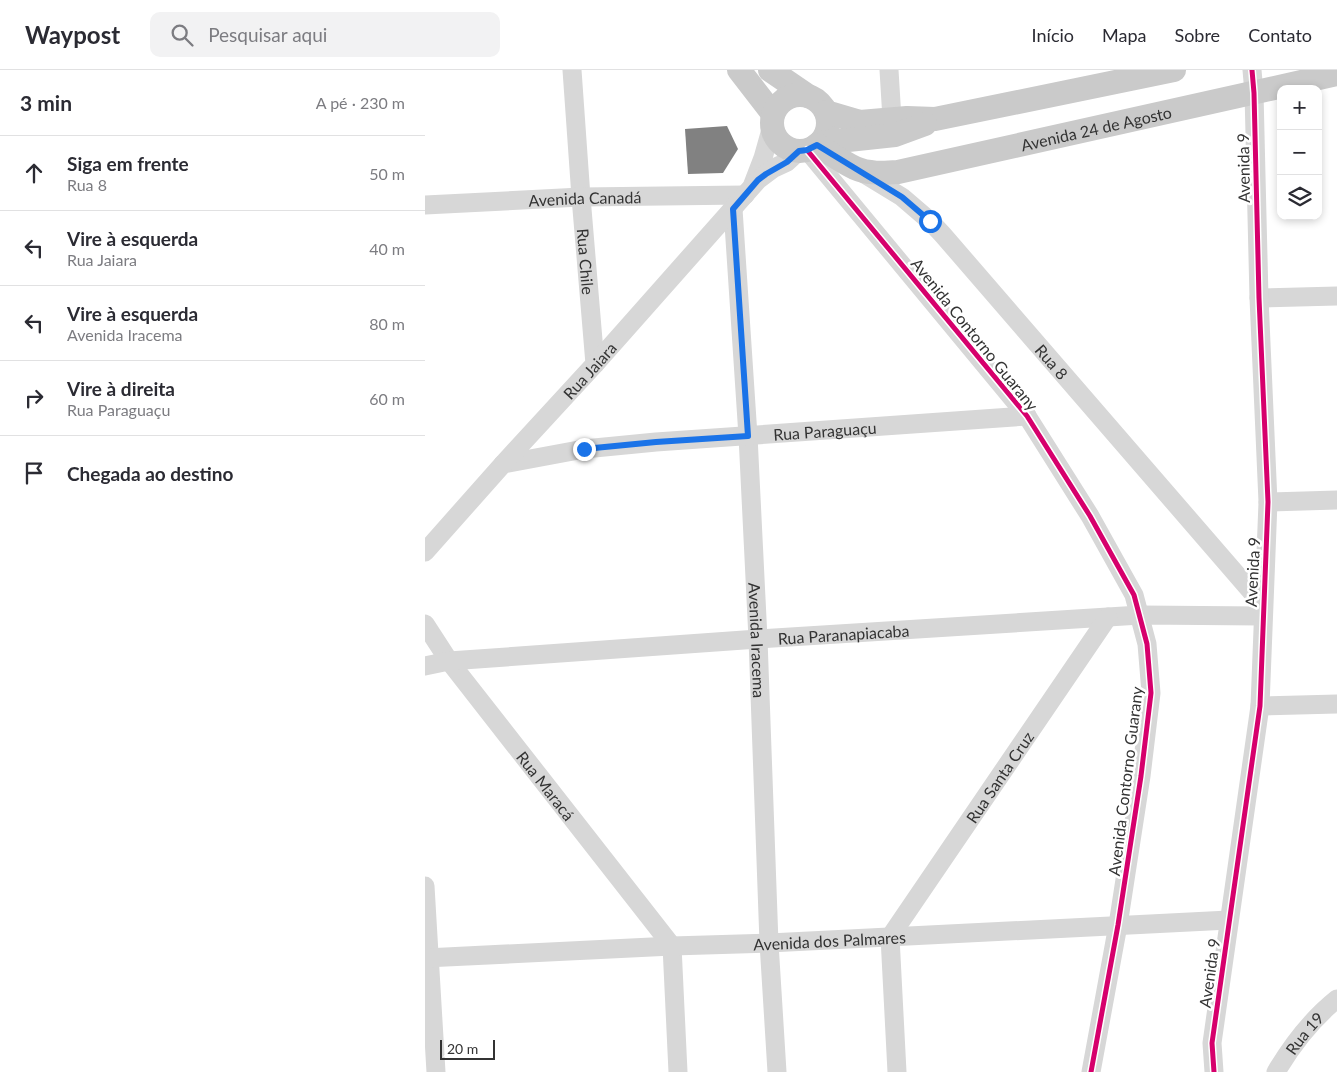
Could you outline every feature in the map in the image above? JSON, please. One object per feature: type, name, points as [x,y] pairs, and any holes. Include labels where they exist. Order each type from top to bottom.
[{"type":"main road","points":[[739,70],[772,120],[774,134],[778,141],[791,150],[895,135],[935,119],[1174,70]]},
{"type":"main road","points":[[770,70],[816,100],[826,112],[828,128],[825,136],[811,147]]},
{"type":"main road","name":"Avenida 24 de Agosto","points":[[856,168],[885,173],[911,170],[1253,82],[1337,74]]},
{"type":"main road","points":[[772,120],[776,108],[787,98],[801,95],[809,96]]},
{"type":"main road","points":[[826,112],[860,122],[907,118],[935,119]]},
{"type":"main road","name":"Rua 8","points":[[811,147],[856,168]]},
{"type":"street","name":"Rua Chile","points":[[572,70],[595,364]]},
{"type":"street","points":[[889,70],[892,119]]},
{"type":"street","name":"Avenida 9","points":[[1214,1072],[1212,1044],[1260,706],[1267,502],[1253,82]]},
{"type":"street","name":"Rua Jaiara","points":[[743,197],[763,158],[772,120]]},
{"type":"street","name":"Rua Jaiara","points":[[425,552],[743,197],[766,174],[811,147]]},
{"type":"street","name":"Avenida Contorno Guarany","points":[[811,147],[1027,416],[1094,524],[1134,595],[1147,644],[1151,693],[1141,776],[1118,925],[1091,1072]]},
{"type":"street","name":"Rua 8","points":[[856,168],[902,197],[943,235],[1263,611]]},
{"type":"street","name":"Avenida Canadá","points":[[425,205],[581,198],[743,197]]},
{"type":"street","name":"Avenida Iracema","points":[[743,197],[748,436],[758,639],[769,943],[777,1072]]},
{"type":"street","points":[[1259,298],[1337,296]]},
{"type":"street","name":"Rua Paraguaçu","points":[[503,464],[584,449],[656,442],[1027,416]]},
{"type":"street","points":[[1267,502],[1337,500]]},
{"type":"street","name":"Rua Paranapiacaba","points":[[425,666],[449,661],[758,639],[1140,615],[1263,611]]},
{"type":"street","name":"Rua Santa Cruz","points":[[890,937],[1108,617]]},
{"type":"street","name":"Rua Maracá","points":[[425,624],[449,661],[672,946]]},
{"type":"street","points":[[1260,706],[1337,704]]},
{"type":"street","points":[[425,886],[427,957],[436,1072]]},
{"type":"street","name":"Avenida dos Palmares","points":[[427,957],[769,943],[1229,920]]},
{"type":"street","points":[[890,937],[897,1072]]},
{"type":"street","points":[[672,946],[678,1072]]},
{"type":"street","name":"Rua 19","points":[[1276,1072],[1289,1050],[1325,1008],[1337,999]]},
{"type":"building","points":[[727,126],[738,149],[723,173],[688,174],[685,129]]},
{"type":"cycle path","points":[[1214,1072],[1212,1043],[1260,706],[1268,502],[1252,70]]},
{"type":"cycle path","points":[[807,150],[1027,416],[1090,516],[1134,595],[1147,644],[1151,693],[1141,776],[1118,925],[1091,1072]]},
{"type":"route","points":[[584,449],[748,436],[733,209],[758,180],[774,168],[787,162],[799,151],[807,150],[817,145],[902,197],[930,221]]}]
